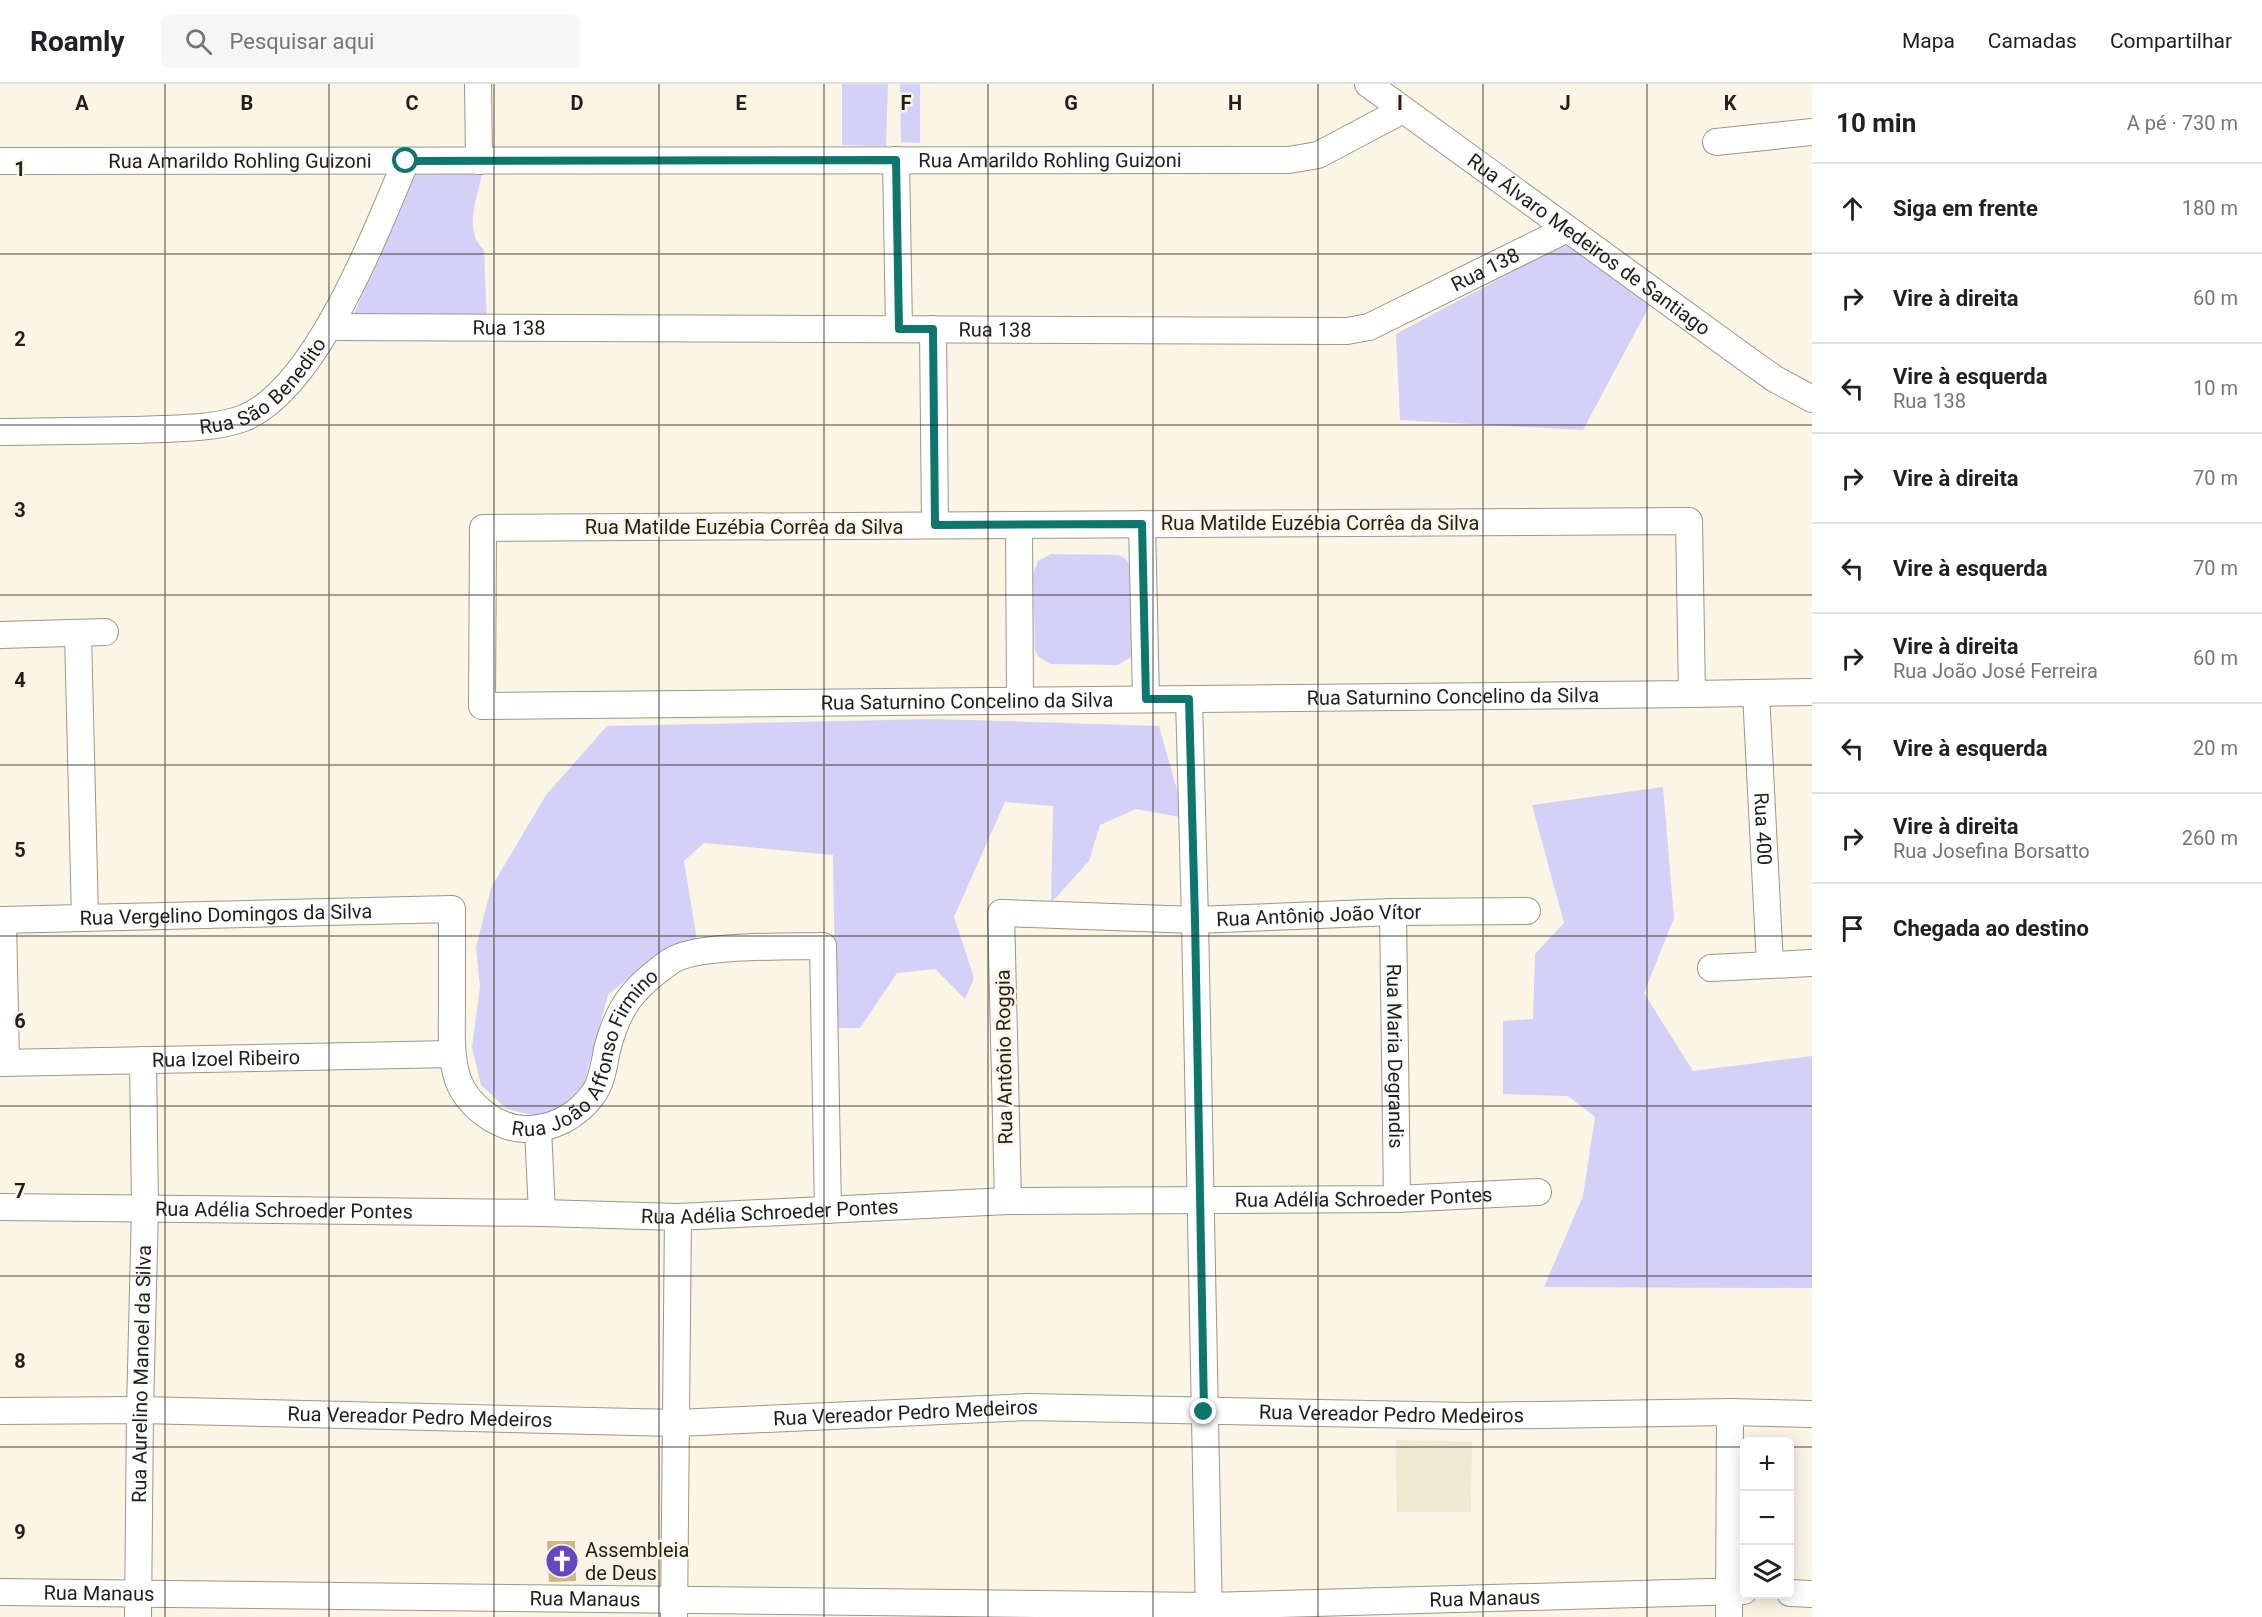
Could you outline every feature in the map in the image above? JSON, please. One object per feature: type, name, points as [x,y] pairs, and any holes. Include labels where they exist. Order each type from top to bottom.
[{"type":"street","points":[[478,84],[479,161]]},
{"type":"street","name":"Rua Álvaro Medeiros de Santiago","points":[[1368,84],[1751,362],[1775,379],[1812,399]]},
{"type":"street","name":"Rua Amarildo Rohling Guizoni","points":[[0,161],[1307,159],[1318,156],[1403,110]]},
{"type":"street","points":[[1716,142],[1812,132]]},
{"type":"street","points":[[896,160],[899,329]]},
{"type":"street","name":"Rua São Benedito","points":[[0,432],[193,428],[244,418],[265,406],[298,375],[329,327],[369,248],[406,161]]},
{"type":"street","name":"Rua 138","points":[[329,327],[1347,331],[1369,327],[1567,230]]},
{"type":"street","points":[[933,329],[935,525]]},
{"type":"street","name":"Rua Matilde Euzébia Corrêa da Silva","points":[[482,706],[483,528],[1689,521],[1692,694]]},
{"type":"street","points":[[1142,524],[1146,699]]},
{"type":"street","points":[[1019,525],[1020,700]]},
{"type":"street","points":[[0,635],[105,632]]},
{"type":"street","points":[[78,633],[85,918]]},
{"type":"street","name":"Rua Saturnino Concelino da Silva","points":[[482,706],[1812,692]]},
{"type":"street","name":"Rua 400","points":[[1756,693],[1770,965]]},
{"type":"street","points":[[1189,699],[1209,1612]]},
{"type":"street","name":"Rua Vergelino Domingos da Silva","points":[[1,920],[452,909]]},
{"type":"street","name":"Rua João Affonso Firmino","points":[[452,909],[452,1054],[459,1082],[477,1107],[486,1115],[511,1127],[538,1129],[572,1116],[595,1092],[600,1081],[612,1032],[622,1008],[634,992],[672,961],[694,952],[823,946],[828,1210]]},
{"type":"street","name":"Rua Antônio João Vítor","points":[[1001,913],[1195,920],[1393,912],[1527,911]]},
{"type":"street","name":"Rua Maria Degrandis","points":[[1393,912],[1397,1199]]},
{"type":"street","name":"Rua Antônio Roggia","points":[[1001,913],[1008,1201]]},
{"type":"street","points":[[1,920],[3,1063]]},
{"type":"street","points":[[1711,968],[1812,963]]},
{"type":"street","name":"Rua Izoel Ribeiro","points":[[3,1063],[452,1054]]},
{"type":"street","name":"Rua Aurelino Manoel da Silva","points":[[138,1605],[145,1208],[142,1060]]},
{"type":"street","points":[[538,1129],[542,1213]]},
{"type":"street","name":"Rua Adélia Schroeder Pontes","points":[[0,1207],[542,1213],[678,1217],[1008,1201],[1397,1199],[1538,1192]]},
{"type":"street","points":[[673,1609],[678,1217]]},
{"type":"street","name":"Rua Vereador Pedro Medeiros","points":[[0,1411],[140,1410],[677,1423],[1028,1407],[1468,1416],[1730,1412],[1812,1414]]},
{"type":"street","points":[[1729,1617],[1737,1590],[1730,1412]]},
{"type":"street","name":"Rua Manaus","points":[[0,1592],[138,1605],[1209,1612],[1737,1590]]},
{"type":"street","points":[[1794,1593],[1812,1594]]},
{"type":"shaded area","points":[[842,84],[888,84],[886,146],[842,145]]},
{"type":"shaded area","points":[[900,84],[920,84],[920,143],[901,142]]},
{"type":"shaded area","points":[[414,173],[482,174],[473,224],[474,233],[484,250],[487,323],[351,321]]},
{"type":"shaded area","points":[[1568,242],[1651,303],[1583,430],[1400,420],[1396,334]]},
{"type":"shaded area","points":[[1051,554],[1118,555],[1125,558],[1133,569],[1134,652],[1130,658],[1118,665],[1050,664],[1038,656],[1035,650],[1033,574],[1038,561]]},
{"type":"shaded area","points":[[936,719],[1159,726],[1185,818],[1136,809],[1100,825],[1089,861],[1051,903],[1053,806],[1005,802],[954,917],[974,978],[965,999],[935,969],[897,973],[860,1028],[836,1028],[833,855],[704,843],[684,861],[697,940],[668,946],[608,995],[583,1087],[573,1100],[562,1110],[532,1115],[507,1109],[481,1085],[472,1047],[480,987],[476,947],[491,888],[546,795],[607,726]]},
{"type":"shaded area","points":[[1663,787],[1674,918],[1644,993],[1693,1071],[1812,1056],[1812,1288],[1544,1287],[1583,1196],[1595,1117],[1568,1096],[1503,1094],[1503,1021],[1533,1019],[1535,954],[1564,923],[1532,805]]},
{"type":"shaded area","points":[[1396,1440],[1472,1442],[1471,1512],[1397,1512]]},
{"type":"building","name":"Assembleia de Deus","points":[[547,1541],[575,1541],[576,1581],[549,1582]]},
{"type":"place","name":"Assembleia de Deus","points":[[562,1561]]},
{"type":"route","points":[[406,161],[896,160],[899,329],[933,329],[935,525],[1142,524],[1146,699],[1189,699],[1204,1412]]}]
